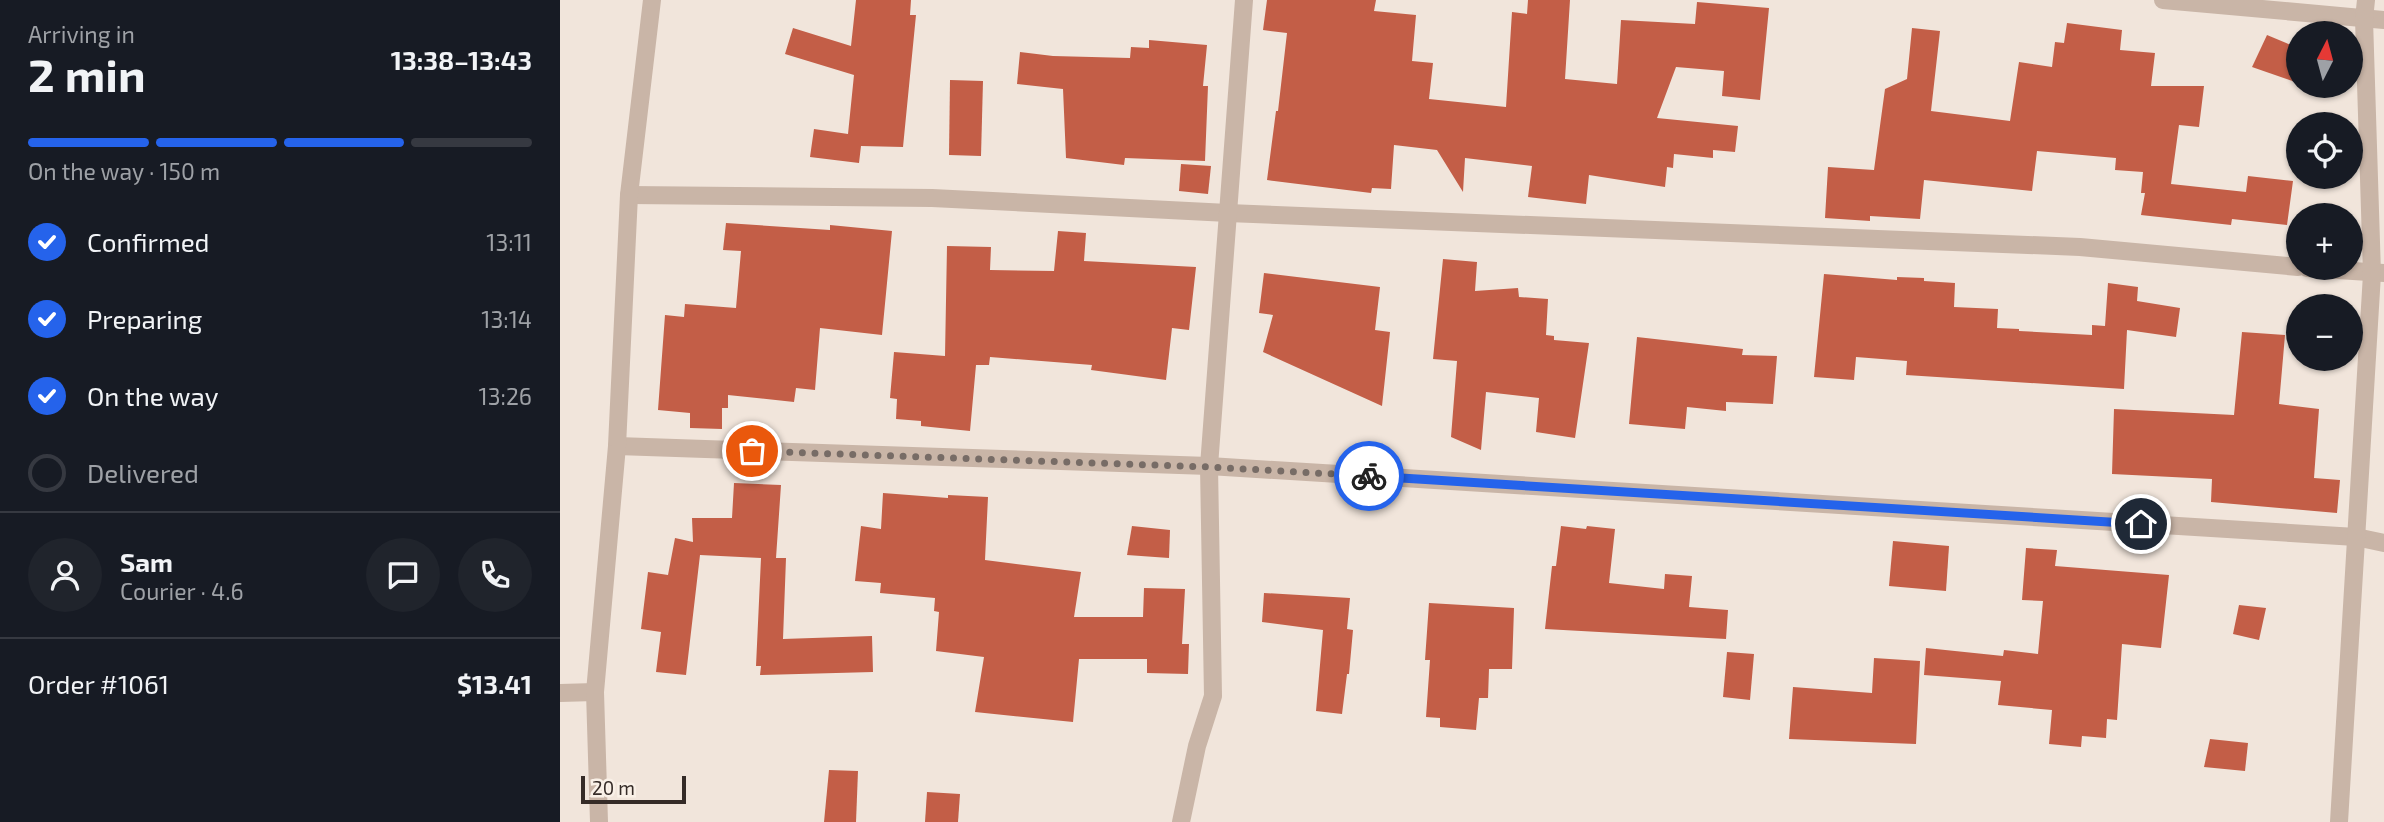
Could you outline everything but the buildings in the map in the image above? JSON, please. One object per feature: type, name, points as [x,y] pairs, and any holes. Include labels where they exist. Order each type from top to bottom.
[{"type":"street","points":[[599,822],[595,692],[617,446],[629,195],[652,0]]},
{"type":"street","points":[[1181,822],[1196,746],[1213,696],[1209,467],[1244,0]]},
{"type":"street","points":[[2163,0],[2384,20]]},
{"type":"street","points":[[2339,822],[2356,537],[2378,274],[2364,19],[2366,0]]},
{"type":"street","points":[[629,195],[932,198],[1227,213],[2080,247],[2286,266]]},
{"type":"street","points":[[617,446],[1209,467],[2356,537],[2384,543]]},
{"type":"street","points":[[560,692],[595,692]]},
{"type":"way so far","points":[[752,451],[1209,467],[1369,476]]},
{"type":"route","points":[[1369,476],[2141,524]]}]
